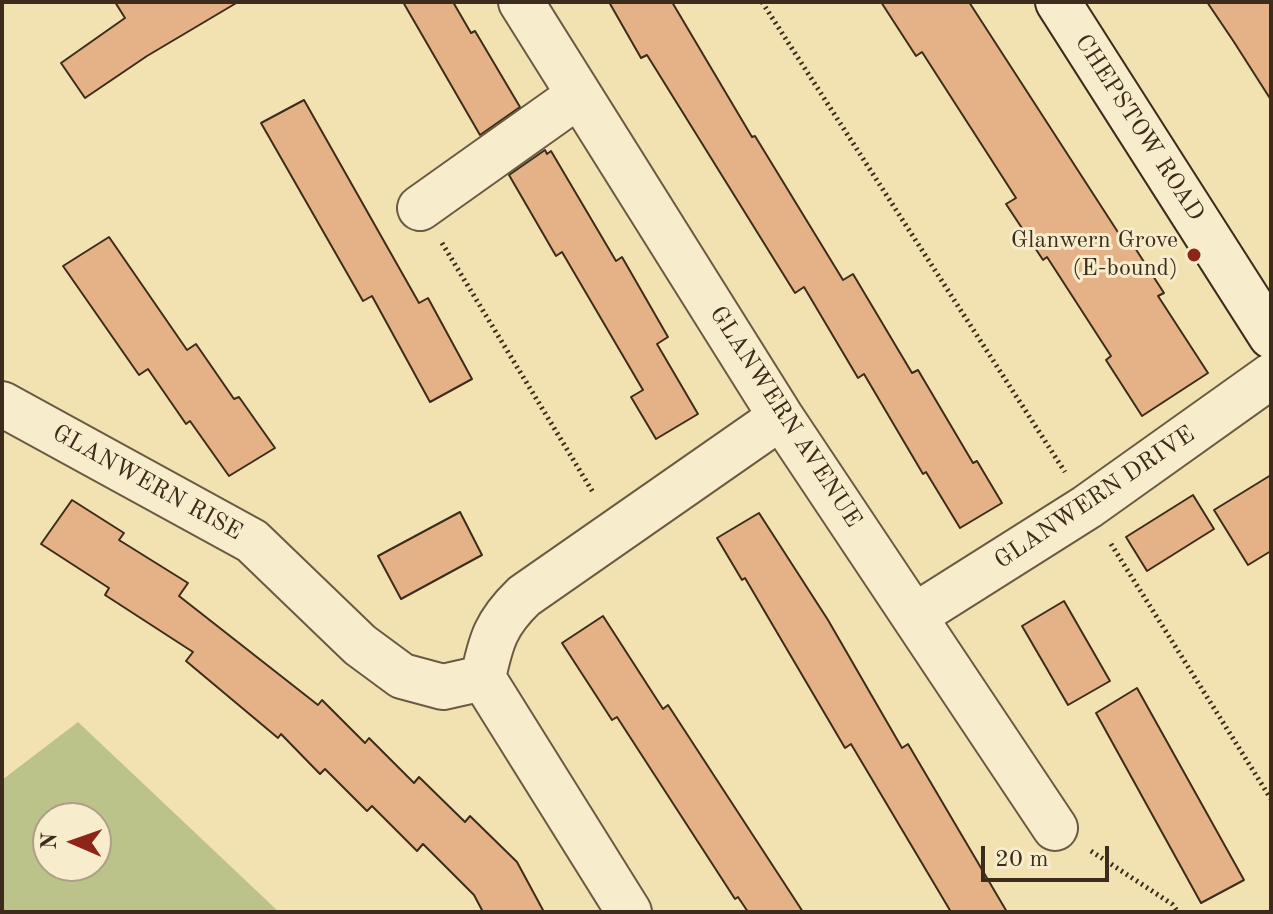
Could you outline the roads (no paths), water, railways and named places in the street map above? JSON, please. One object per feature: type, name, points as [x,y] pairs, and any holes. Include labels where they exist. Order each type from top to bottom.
[{"type":"street","name":"GLANWERN AVENUE","points":[[521,2],[781,417],[916,615],[1055,828]]},
{"type":"street","name":"CHEPSTOW ROAD","points":[[1058,2],[1271,336]]},
{"type":"street","points":[[420,208],[579,95]]},
{"type":"street","name":"GLANWERN DRIVE","points":[[916,615],[1087,507],[1271,376]]},
{"type":"street","name":"GLANWERN RISE","points":[[2,404],[252,541],[360,645],[402,676],[443,687],[483,678]]},
{"type":"street","points":[[629,912],[483,678],[489,647],[501,619],[524,596],[781,417]]},
{"type":"place","name":"Glanwern Grove (E-bound)","points":[[1194,255]]}]
